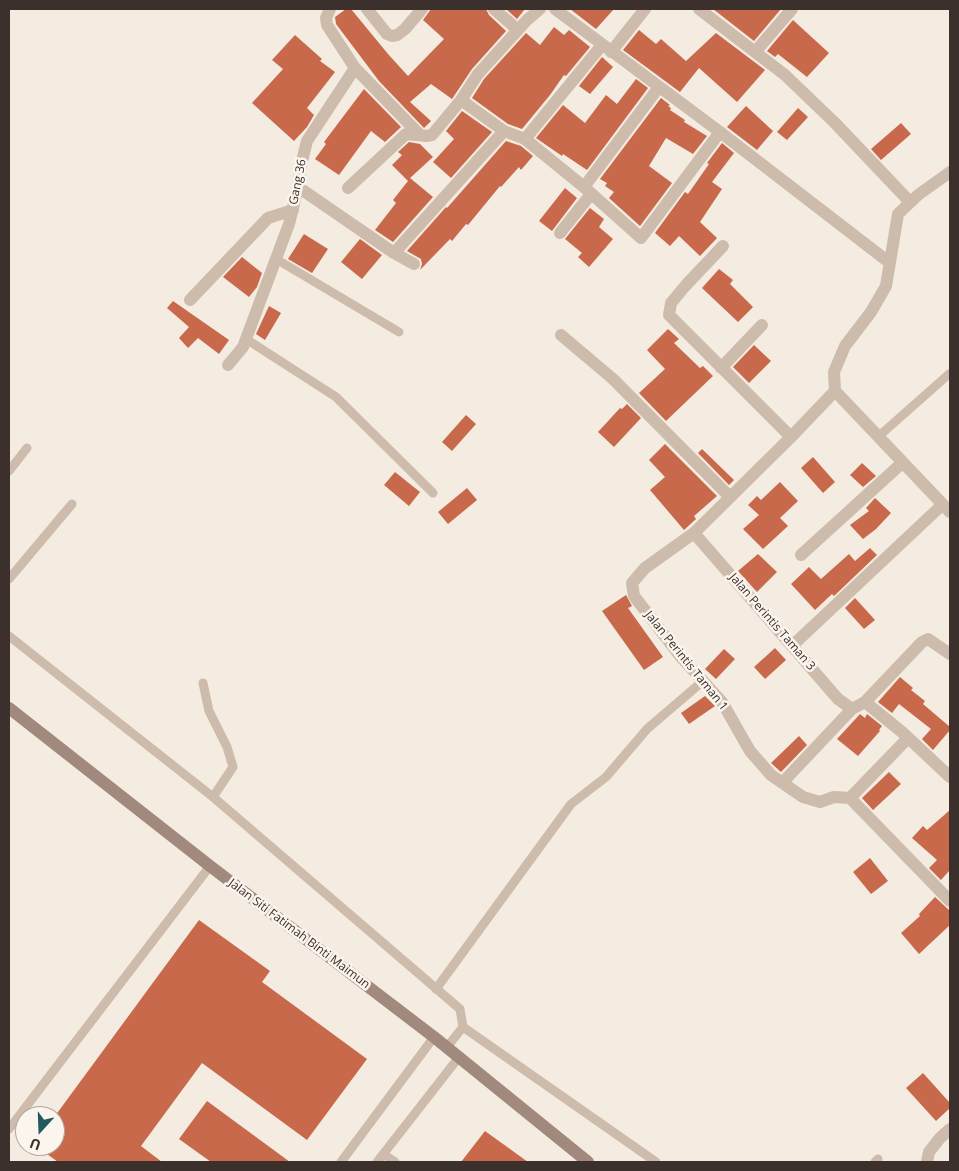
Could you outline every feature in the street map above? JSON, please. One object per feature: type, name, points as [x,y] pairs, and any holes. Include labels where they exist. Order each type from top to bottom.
[{"type":"street","points":[[330,9],[326,18],[328,25],[355,68],[420,135]]},
{"type":"street","points":[[367,9],[387,34],[392,36],[405,30],[422,9]]},
{"type":"street","points":[[494,9],[518,30]]},
{"type":"street","points":[[348,188],[406,134],[432,135],[461,100],[478,74],[540,9]]},
{"type":"street","points":[[555,9],[890,262]]},
{"type":"street","points":[[525,139],[645,9]]},
{"type":"street","points":[[699,9],[792,82],[835,123],[910,202]]},
{"type":"street","points":[[756,52],[792,9]]},
{"type":"street","name":"Gang 36","points":[[228,365],[243,347],[289,224],[298,187],[300,165],[307,141],[355,68]]},
{"type":"street","points":[[560,233],[659,87]]},
{"type":"street","points":[[461,100],[504,131],[525,139],[588,190],[641,238],[720,132]]},
{"type":"street","points":[[394,253],[504,131]]},
{"type":"street","points":[[793,646],[946,508],[835,391],[834,372],[845,346],[871,312],[886,286],[898,214],[918,195],[950,172]]},
{"type":"street","points":[[298,187],[394,253],[414,264]]},
{"type":"street","points":[[190,300],[268,218],[293,210]]},
{"type":"street","points":[[723,246],[671,303],[670,318],[791,437]]},
{"type":"street","points":[[721,368],[762,324]]},
{"type":"street","points":[[561,335],[613,379],[730,497]]},
{"type":"street","points":[[694,533],[835,391]]},
{"type":"street","points":[[801,555],[902,463]]},
{"type":"street","name":"Jalan Perintis Taman 1","points":[[694,533],[645,568],[632,583],[634,596],[681,657],[722,702],[750,751],[771,774],[803,797],[820,802],[834,797],[850,798]]},
{"type":"street","name":"Jalan Perintis Taman 3","points":[[694,533],[838,699],[852,709]]},
{"type":"street","points":[[783,782],[852,709],[865,702],[922,642],[928,639],[950,654]]},
{"type":"street","points":[[865,702],[950,777]]},
{"type":"street","name":"Jalan Siti Fatimah Binti Maimun","points":[[9,708],[210,866],[447,1047],[588,1162]]},
{"type":"street","points":[[908,738],[850,798],[950,901]]},
{"type":"street","points":[[927,1162],[930,1152],[940,1138],[950,1129]]},
{"type":"lane","points":[[276,259],[399,332]]},
{"type":"lane","points":[[246,339],[336,397],[433,493]]},
{"type":"lane","points":[[879,436],[949,374]]},
{"type":"lane","points":[[9,471],[27,448]]},
{"type":"lane","points":[[9,579],[72,504]]},
{"type":"lane","points":[[9,636],[213,798],[436,989],[460,1010],[463,1027],[656,1162]]},
{"type":"lane","points":[[436,989],[571,804],[606,777],[647,729],[703,681]]},
{"type":"lane","points":[[203,683],[209,711],[227,747],[233,767],[213,798]]},
{"type":"lane","points":[[9,1129],[210,866]]},
{"type":"lane","points":[[447,1047],[463,1027]]},
{"type":"lane","points":[[341,1162],[434,1037]]},
{"type":"lane","points":[[377,1162],[459,1057]]},
{"type":"lane","points":[[383,1154],[395,1162]]},
{"type":"building","points":[[346,9],[351,9],[408,76],[444,39],[423,20],[431,9],[486,9],[489,15],[506,31],[472,69],[452,99],[431,84],[410,102],[431,121],[424,128],[379,81],[336,24],[335,17]]},
{"type":"building","points":[[506,9],[525,9],[517,19]]},
{"type":"building","points":[[570,9],[614,9],[596,29]]},
{"type":"building","points":[[713,9],[781,9],[754,41]]},
{"type":"building","points":[[793,20],[829,53],[807,77],[778,54],[775,57],[767,51]]},
{"type":"building","points":[[554,27],[564,35],[569,30],[590,47],[566,76],[564,75],[522,129],[508,124],[472,98],[484,79],[526,33],[540,45]]},
{"type":"building","points":[[639,30],[656,44],[661,39],[686,61],[716,33],[765,70],[737,102],[699,68],[680,92],[623,50]]},
{"type":"building","points":[[295,35],[322,59],[320,61],[335,72],[307,108],[314,115],[307,127],[294,141],[252,103],[283,69],[272,60]]},
{"type":"building","points":[[602,57],[613,67],[590,94],[579,86]]},
{"type":"building","points":[[636,79],[648,88],[587,170],[536,138],[563,105],[585,123],[606,95],[617,104]]},
{"type":"building","points":[[364,89],[401,127],[385,142],[371,131],[339,175],[315,159],[326,144],[324,142]]},
{"type":"building","points":[[661,98],[670,105],[668,106],[671,108],[670,110],[685,120],[684,122],[707,136],[693,154],[666,138],[649,166],[672,183],[640,226],[609,198],[614,192],[605,186],[607,183],[600,179]]},
{"type":"building","points":[[746,106],[773,131],[757,150],[727,127]]},
{"type":"building","points":[[798,108],[808,117],[787,140],[777,132]]},
{"type":"building","points":[[462,111],[492,132],[451,178],[433,162],[454,139],[446,131]]},
{"type":"building","points":[[901,123],[911,134],[881,160],[871,149]]},
{"type":"building","points":[[506,141],[521,146],[533,156],[521,170],[519,167],[500,186],[468,225],[466,224],[452,241],[450,239],[420,270],[421,259],[407,251]]},
{"type":"building","points":[[409,142],[420,144],[433,157],[410,178],[433,197],[393,242],[375,230],[396,203],[393,200],[408,181],[392,165],[402,155],[398,152]]},
{"type":"building","points":[[722,143],[734,153],[712,182],[722,189],[700,222],[717,238],[700,256],[679,236],[670,246],[655,233],[685,192],[688,194]]},
{"type":"building","points":[[565,188],[577,198],[552,231],[539,221]]},
{"type":"building","points":[[590,208],[604,219],[599,227],[613,239],[589,267],[578,257],[582,253],[565,239]]},
{"type":"building","points":[[304,234],[328,249],[312,273],[288,259]]},
{"type":"building","points":[[360,239],[382,255],[362,279],[341,262]]},
{"type":"building","points":[[242,257],[262,273],[257,287],[249,297],[223,277]]},
{"type":"building","points":[[719,269],[733,280],[730,284],[753,307],[738,322],[702,288]]},
{"type":"building","points":[[173,301],[229,340],[219,354],[198,338],[188,348],[179,338],[189,327],[167,308]]},
{"type":"building","points":[[269,306],[281,313],[265,340],[256,334]]},
{"type":"building","points":[[668,329],[679,339],[674,343],[700,368],[703,366],[713,376],[666,421],[639,393],[665,369],[647,350]]},
{"type":"building","points":[[754,345],[771,361],[749,383],[733,367]]},
{"type":"building","points":[[627,404],[641,418],[614,447],[598,432],[620,408],[622,409]]},
{"type":"building","points":[[466,415],[476,424],[452,451],[442,442]]},
{"type":"building","points":[[665,444],[717,496],[694,516],[696,519],[684,530],[650,490],[665,477],[649,460]]},
{"type":"building","points":[[702,449],[734,480],[729,485],[698,453]]},
{"type":"building","points":[[813,457],[835,482],[823,493],[801,468]]},
{"type":"building","points":[[862,463],[876,476],[863,487],[850,475]]},
{"type":"building","points":[[395,472],[420,492],[409,506],[384,485]]},
{"type":"building","points":[[780,482],[798,501],[780,518],[788,526],[763,549],[743,529],[759,515],[748,505],[757,496],[761,500]]},
{"type":"building","points":[[467,488],[477,500],[448,524],[438,512]]},
{"type":"building","points":[[875,498],[891,513],[876,529],[863,539],[850,525],[869,511],[866,508]]},
{"type":"building","points":[[870,548],[877,555],[834,596],[832,594],[815,610],[791,584],[809,567],[821,579],[849,554],[855,561]]},
{"type":"building","points":[[758,554],[777,572],[757,592],[738,571]]},
{"type":"building","points":[[626,595],[632,606],[628,608],[663,657],[644,670],[602,611]]},
{"type":"building","points":[[855,598],[875,620],[864,629],[845,608]]},
{"type":"building","points":[[775,648],[786,660],[765,679],[754,667]]},
{"type":"building","points":[[724,649],[735,659],[716,679],[705,669]]},
{"type":"building","points":[[900,677],[913,688],[911,690],[925,701],[923,704],[950,727],[950,730],[933,750],[922,739],[931,729],[899,704],[892,713],[878,702]]},
{"type":"building","points":[[705,696],[715,706],[689,724],[681,713]]},
{"type":"building","points":[[860,714],[865,718],[867,714],[882,726],[880,731],[858,756],[837,739]]},
{"type":"building","points":[[799,736],[807,745],[781,772],[771,763]]},
{"type":"building","points":[[889,772],[901,784],[873,810],[862,798]]},
{"type":"building","points":[[950,810],[950,872],[941,880],[929,868],[937,860],[912,838],[923,826],[927,830]]},
{"type":"building","points":[[870,858],[888,881],[871,894],[853,872]]},
{"type":"building","points":[[935,897],[950,911],[950,925],[919,954],[901,933],[920,916],[919,914]]},
{"type":"building","points":[[199,920],[270,971],[262,982],[367,1059],[307,1140],[202,1063],[141,1146],[162,1162],[58,1162],[50,1156],[65,1156],[65,1106],[62,1106]]},
{"type":"building","points":[[923,1073],[950,1103],[950,1108],[936,1121],[906,1088]]},
{"type":"building","points":[[207,1101],[290,1162],[211,1162],[179,1139]]},
{"type":"building","points":[[485,1131],[528,1162],[461,1162]]}]
